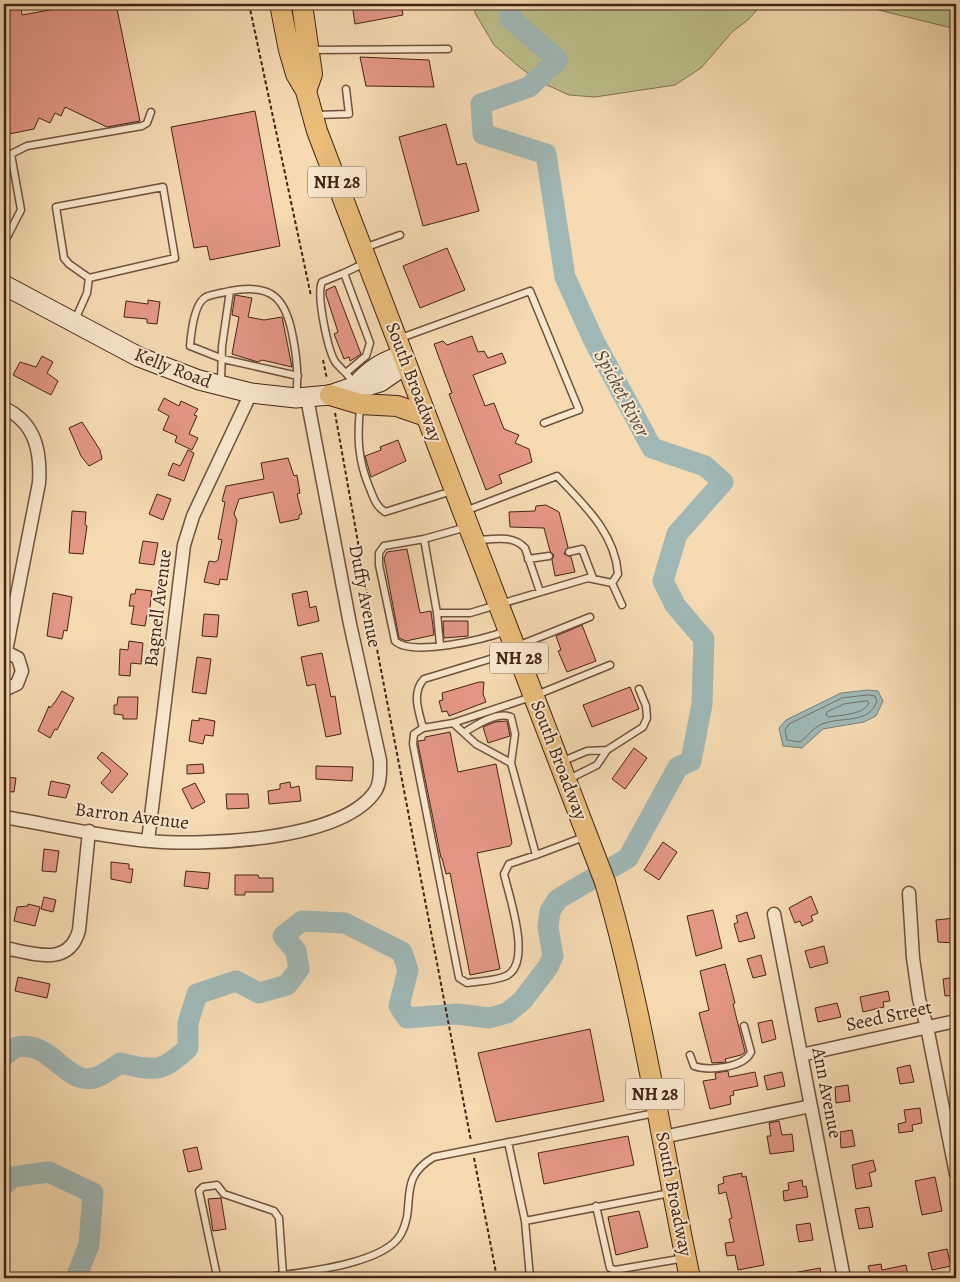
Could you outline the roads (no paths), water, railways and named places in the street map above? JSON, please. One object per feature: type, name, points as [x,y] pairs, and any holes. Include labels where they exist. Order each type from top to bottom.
[{"type":"main road","name":"South Broadway","points":[[280,4],[296,74],[306,91],[312,115],[605,882],[631,982],[690,1278]]},
{"type":"main road","name":"South Broadway","points":[[302,4],[312,74],[306,91]]},
{"type":"main road","points":[[330,395],[354,387],[426,416]]},
{"type":"street","name":"Kelly Road","points":[[4,284],[74,324],[139,357],[171,370],[220,386],[251,393],[301,398],[330,395]]},
{"type":"street","points":[[354,387],[380,382],[402,353]]},
{"type":"street","name":"Bagnell Avenue","points":[[148,841],[184,545],[193,516],[251,393]]},
{"type":"street","name":"Duffy Avenue","points":[[301,398],[380,760],[381,774],[377,788],[369,799]]},
{"type":"street","points":[[4,408],[22,420],[33,433],[39,450],[40,466],[39,484],[5,651],[18,658],[22,671],[17,684],[4,690]]},
{"type":"street","name":"Barron Avenue","points":[[4,817],[148,841],[189,843],[263,838],[318,826],[341,817],[369,799]]},
{"type":"street","points":[[4,948],[53,955],[69,949],[74,943],[79,930],[90,831]]},
{"type":"street","points":[[909,893],[913,958],[919,999],[927,1027],[956,1174]]},
{"type":"street","name":"Ann Avenue","points":[[774,914],[844,1278]]},
{"type":"street","name":"Seed Street","points":[[801,1054],[956,1021]]},
{"type":"street","points":[[663,1137],[811,1106]]},
{"type":"lane","points":[[310,50],[448,49]]},
{"type":"lane","points":[[312,115],[349,114],[346,89]]},
{"type":"lane","points":[[4,237],[6,239],[21,210],[7,155],[27,146],[142,126],[147,124],[151,112]]},
{"type":"lane","points":[[163,187],[175,258],[89,278],[69,264],[64,258],[56,207],[163,187]]},
{"type":"lane","points":[[354,387],[335,362],[319,300],[322,282],[344,273],[365,255],[400,236]]},
{"type":"lane","points":[[344,273],[370,343],[354,387],[358,449],[364,474],[377,507],[385,512],[455,490]]},
{"type":"lane","points":[[74,324],[85,298],[89,278]]},
{"type":"lane","points":[[298,376],[223,359],[190,346],[201,300],[230,291],[255,288],[277,298],[289,316],[298,361],[301,398]]},
{"type":"lane","points":[[220,386],[223,359],[222,346],[230,291]]},
{"type":"lane","points":[[402,353],[530,291],[579,410],[544,423]]},
{"type":"lane","points":[[590,617],[512,638],[409,647],[395,641],[378,559],[384,546],[424,539],[469,526],[558,476],[592,513],[610,543],[618,574],[612,583]]},
{"type":"lane","points":[[469,526],[516,540],[524,548],[540,592]]},
{"type":"lane","points":[[424,539],[437,613],[440,645]]},
{"type":"lane","points":[[569,552],[582,549],[593,578]]},
{"type":"lane","points":[[528,559],[549,556]]},
{"type":"lane","points":[[437,613],[470,613],[593,578],[612,583]]},
{"type":"lane","points":[[612,583],[622,605]]},
{"type":"lane","points":[[423,728],[416,699],[420,683],[424,679],[490,659],[512,638]]},
{"type":"lane","points":[[588,835],[509,864],[504,874],[520,948],[518,964],[507,976],[467,983],[459,978],[413,744],[414,734],[423,728],[453,723],[534,696],[610,665]]},
{"type":"lane","points":[[563,771],[597,765],[607,750],[643,727],[647,718],[646,706],[639,689]]},
{"type":"lane","points":[[465,732],[482,722],[503,716],[511,717],[515,734],[511,764],[536,855]]},
{"type":"lane","points":[[453,723],[476,744],[511,764]]},
{"type":"lane","points":[[563,771],[587,751],[607,750]]},
{"type":"lane","points":[[690,1055],[694,1066],[703,1069],[743,1061],[751,1052],[744,1026]]},
{"type":"lane","points":[[261,1278],[332,1267],[386,1249],[401,1235],[411,1183],[415,1172],[424,1163],[450,1152],[658,1113]]},
{"type":"lane","points":[[508,1142],[525,1221],[530,1278]]},
{"type":"lane","points":[[220,1278],[217,1276],[199,1191],[203,1187],[218,1185],[224,1194],[274,1211],[280,1218],[283,1275]]},
{"type":"lane","points":[[525,1221],[596,1206],[673,1193]]},
{"type":"lane","points":[[596,1206],[610,1268],[615,1270],[686,1258]]},
{"type":"water","points":[[868,690],[878,691],[883,701],[876,716],[864,722],[823,729],[802,748],[783,746],[779,728],[786,720],[841,693]]},
{"type":"waterway","name":"Spicket River","points":[[4,1056],[17,1047],[29,1046],[50,1056],[68,1071],[87,1079],[100,1076],[120,1063],[142,1068],[164,1066],[188,1048],[188,1023],[197,994],[236,981],[259,993],[287,985],[299,969],[296,951],[283,936],[302,921],[345,923],[402,952],[408,970],[399,1006],[407,1018],[457,1014],[489,1018],[507,1013],[522,1001],[548,967],[553,956],[548,927],[550,911],[558,899],[628,858],[678,767],[691,761],[702,704],[704,639],[675,605],[663,581],[677,534],[723,482],[705,466],[652,448],[594,341],[565,277],[546,154],[483,134],[481,104],[529,87],[558,60],[510,18],[512,4]]},
{"type":"waterway","name":"Spicket River","points":[[4,1185],[12,1177],[49,1172],[93,1193],[89,1245],[76,1278]]}]
